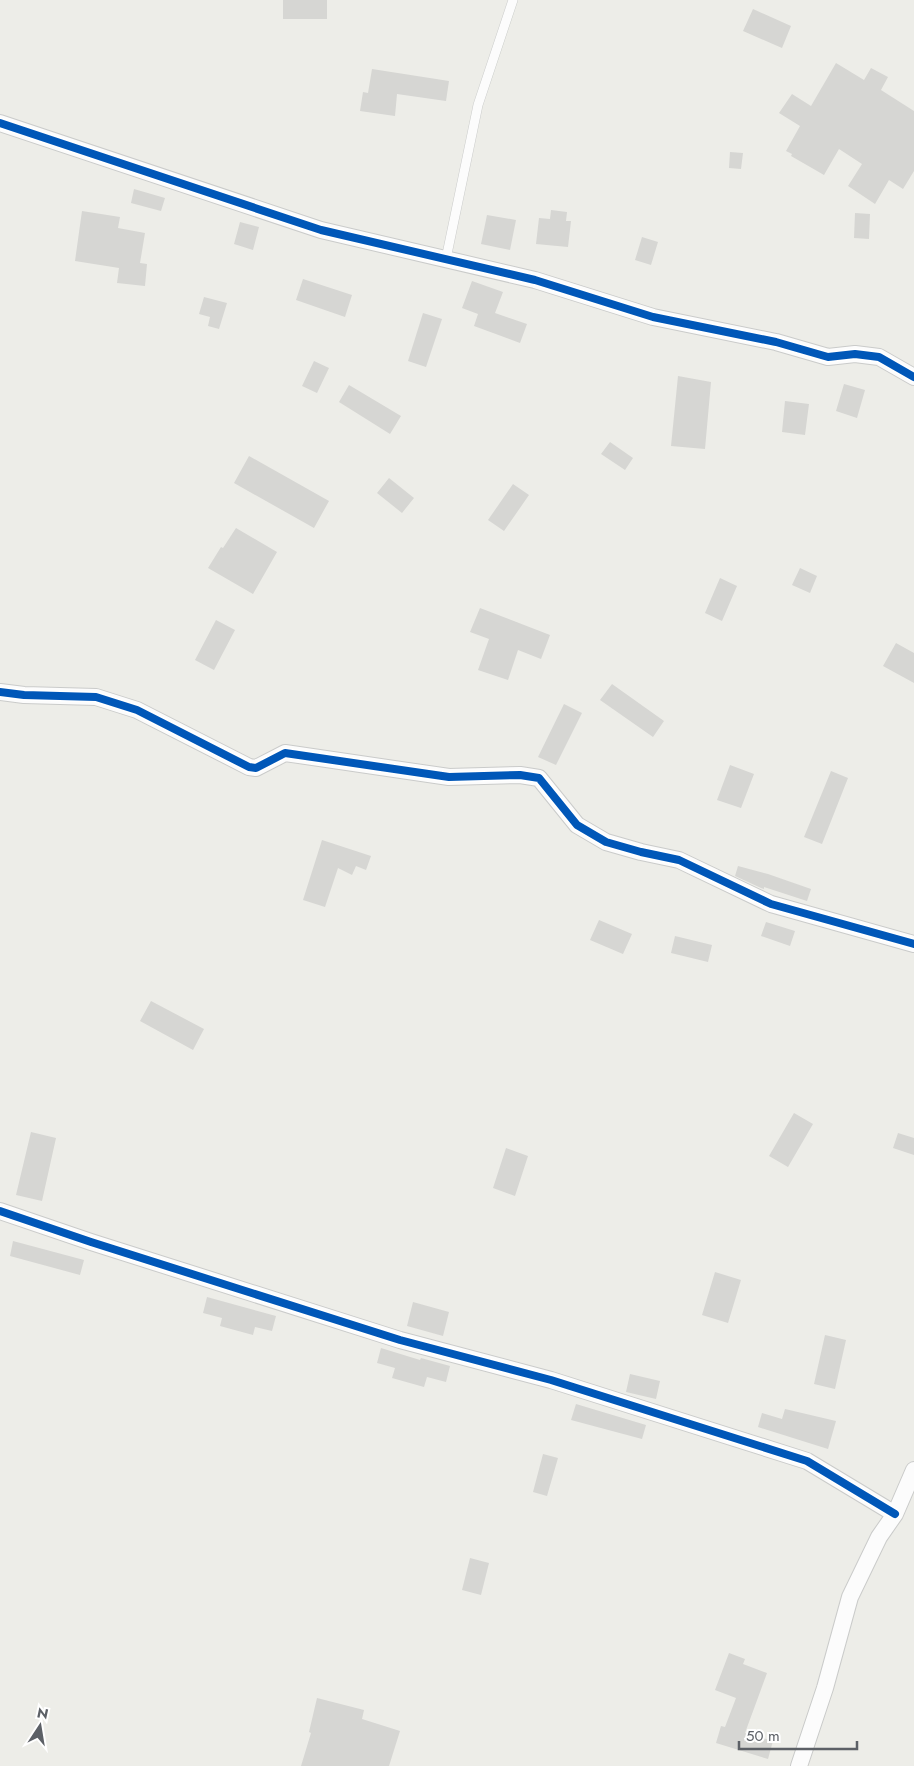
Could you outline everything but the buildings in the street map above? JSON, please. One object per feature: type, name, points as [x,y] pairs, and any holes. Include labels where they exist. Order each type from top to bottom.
[{"type":"street","points":[[0,123],[321,230],[535,280],[653,318],[776,342],[828,357],[855,354],[879,357],[914,376]]},
{"type":"street","points":[[0,692],[24,695],[96,697],[137,710],[249,767],[256,768],[285,753],[449,777],[520,775],[539,778],[577,825],[606,842],[679,860],[771,904],[914,944]]},
{"type":"street","points":[[0,1211],[91,1242],[400,1340],[551,1380],[807,1461],[895,1514]]},
{"type":"street","points":[[799,1766],[825,1688],[850,1598],[879,1537],[895,1514],[914,1470]]},
{"type":"lane","points":[[446,259],[478,105],[513,0]]},
{"type":"cycle path","points":[[0,123],[321,230],[535,280],[653,317],[776,342],[828,357],[855,354],[879,357],[914,377]]},
{"type":"cycle path","points":[[0,692],[24,695],[96,697],[137,710],[249,767],[256,768],[285,753],[449,777],[520,775],[539,778],[577,825],[606,842],[679,860],[771,904],[914,944]]},
{"type":"cycle path","points":[[0,1211],[91,1242],[400,1340],[551,1380],[807,1461],[895,1514]]}]
